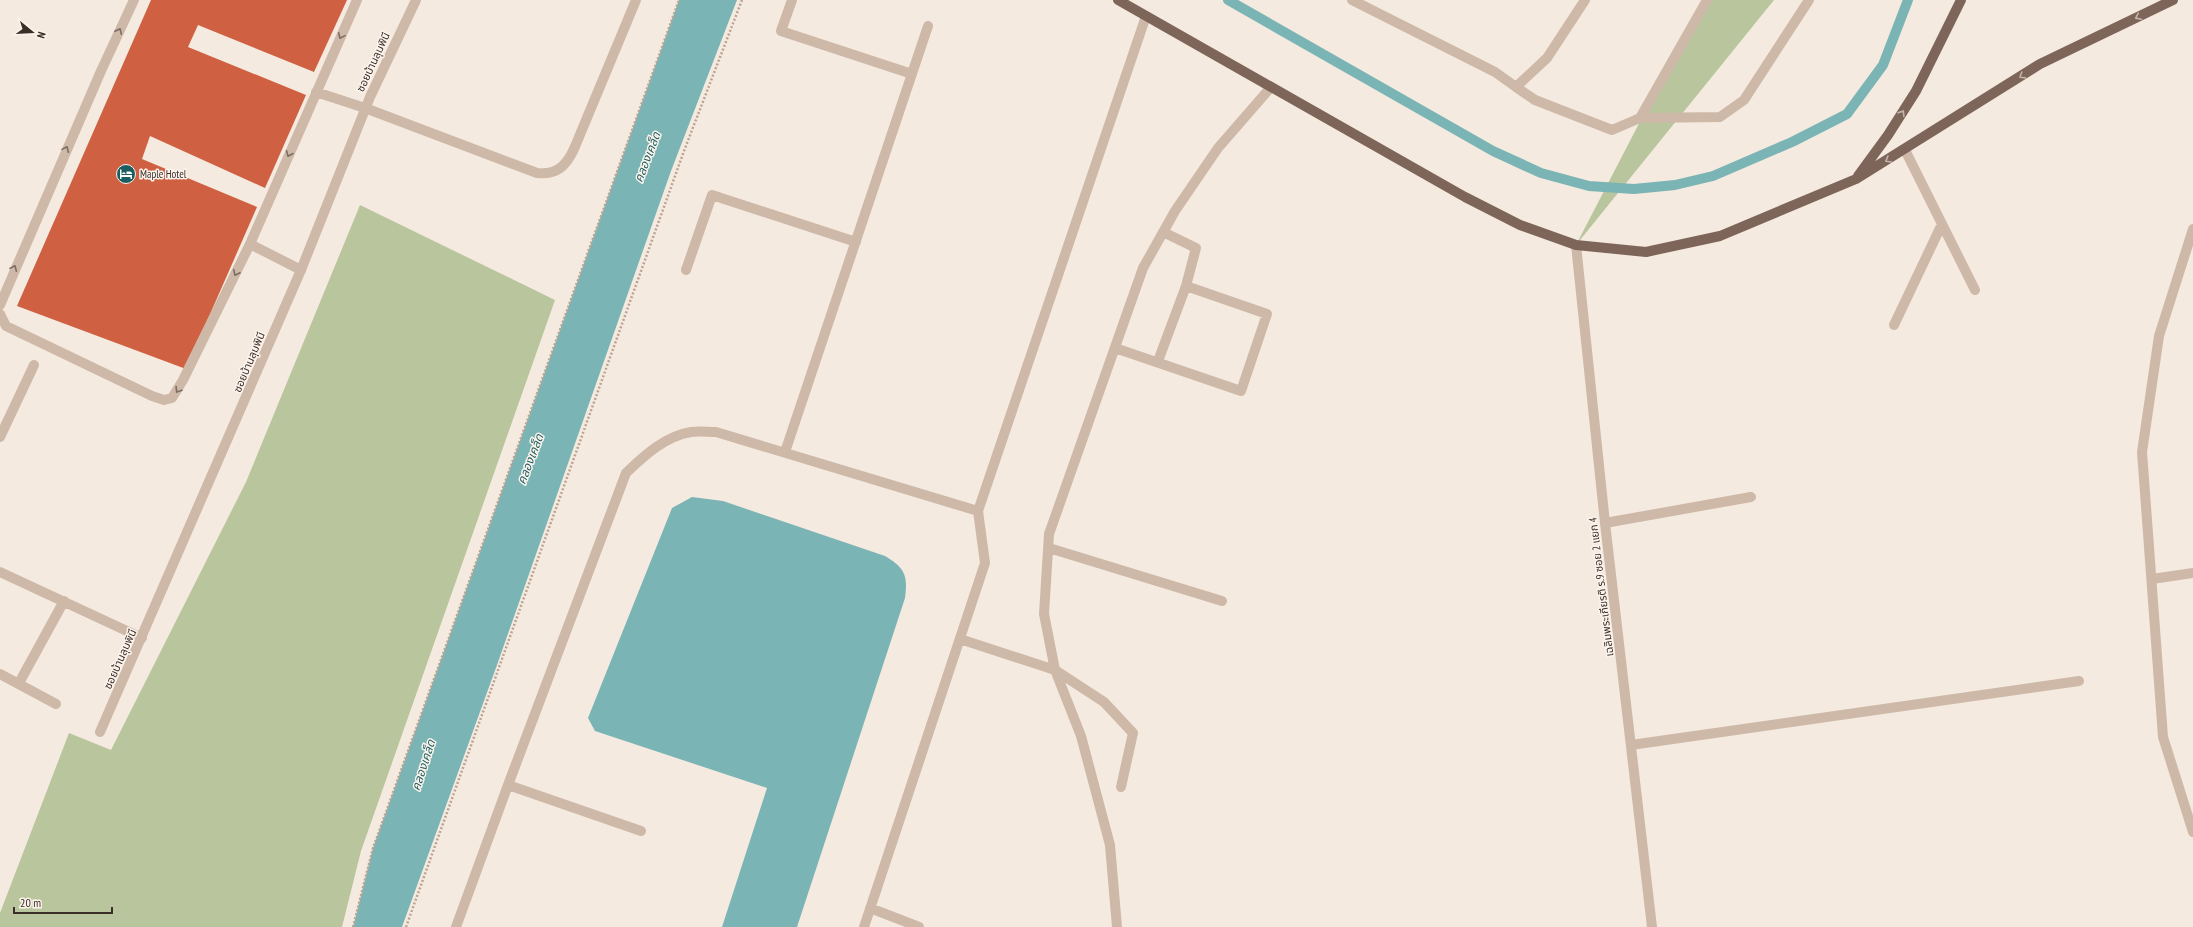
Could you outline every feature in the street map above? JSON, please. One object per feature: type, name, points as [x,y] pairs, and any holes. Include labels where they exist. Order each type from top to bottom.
[{"type":"main road","points":[[1118,0],[1465,197],[1520,225],[1576,245],[1646,252],[1720,236],[1856,179],[1905,150],[2040,64],[2173,0]]},
{"type":"main road","points":[[1856,179],[1888,135],[1916,91],[1961,0]]},
{"type":"street","points":[[0,304],[100,71],[134,0]]},
{"type":"street","points":[[0,314],[6,326],[152,396],[164,400],[172,398],[184,380],[250,244],[357,0]]},
{"type":"street","name":"ซอยบ้านลุมพินี","points":[[100,732],[301,270],[365,108],[416,0]]},
{"type":"street","points":[[316,92],[365,108],[537,173],[547,174],[558,170],[567,163],[636,0]]},
{"type":"street","points":[[792,0],[781,31],[912,74]]},
{"type":"street","points":[[1352,0],[1495,72],[1535,100],[1612,130],[1640,118],[1720,117],[1744,100],[1809,0]]},
{"type":"street","points":[[1516,87],[1547,58],[1585,0]]},
{"type":"street","points":[[1640,118],[1707,0]]},
{"type":"street","points":[[864,927],[985,563],[978,511],[1146,16]]},
{"type":"street","points":[[785,452],[928,26]]},
{"type":"street","points":[[1117,927],[1110,845],[1081,736],[1055,670],[1044,614],[1050,534],[1143,268],[1175,211],[1218,148],[1271,87]]},
{"type":"street","points":[[1905,150],[1975,290]]},
{"type":"street","points":[[686,270],[712,195],[856,242]]},
{"type":"street","points":[[1894,325],[1942,224]]},
{"type":"street","points":[[2193,229],[2159,336],[2142,452],[2163,737],[2193,832]]},
{"type":"street","points":[[1158,361],[1186,286],[1196,248],[1163,232]]},
{"type":"street","points":[[250,244],[301,270]]},
{"type":"street","name":"เฉลิมพระเกียรติ ร.9 ซอย 2 แยก 4","points":[[1576,245],[1605,523],[1652,927]]},
{"type":"street","points":[[1115,348],[1158,361],[1241,390],[1267,314],[1186,286]]},
{"type":"street","points":[[0,437],[34,365]]},
{"type":"street","points":[[456,927],[626,473],[649,452],[670,440],[691,432],[716,432],[978,511]]},
{"type":"street","points":[[1605,523],[1751,497]]},
{"type":"street","points":[[1049,548],[1222,601]]},
{"type":"street","points":[[0,572],[142,638]]},
{"type":"street","points":[[2152,579],[2193,573]]},
{"type":"street","points":[[19,683],[64,601]]},
{"type":"street","points":[[960,639],[1055,670],[1104,702],[1133,733],[1121,786]]},
{"type":"street","points":[[0,674],[56,704]]},
{"type":"street","points":[[1631,745],[2078,681]]},
{"type":"street","points":[[508,785],[641,831]]},
{"type":"street","points":[[870,908],[919,927]]},
{"type":"path","points":[[353,927],[374,848],[679,0]]},
{"type":"path","points":[[406,927],[681,158],[742,0]]},
{"type":"green space","points":[[1703,0],[1774,0],[1576,245]]},
{"type":"green space","points":[[360,205],[555,300],[361,851],[342,927],[0,927],[0,913],[69,733],[111,750],[246,482]]},
{"type":"water","name":"คลองเคล็ด","points":[[679,0],[737,0],[671,171],[497,665],[402,927],[353,927],[373,848]]},
{"type":"water","points":[[692,497],[723,501],[885,556],[897,564],[904,573],[906,583],[905,598],[797,927],[722,927],[767,788],[595,731],[588,718],[672,508]]},
{"type":"building","name":"Maple Hotel","points":[[151,0],[347,0],[314,72],[198,25],[188,47],[306,95],[265,188],[150,136],[142,159],[257,207],[186,369],[17,306]]},
{"type":"waterway","points":[[1228,0],[1493,151],[1541,173],[1589,186],[1634,189],[1675,185],[1713,176],[1792,142],[1847,114],[1883,65],[1908,0]]},
{"type":"place","name":"Maple Hotel","points":[[126,174]]}]
